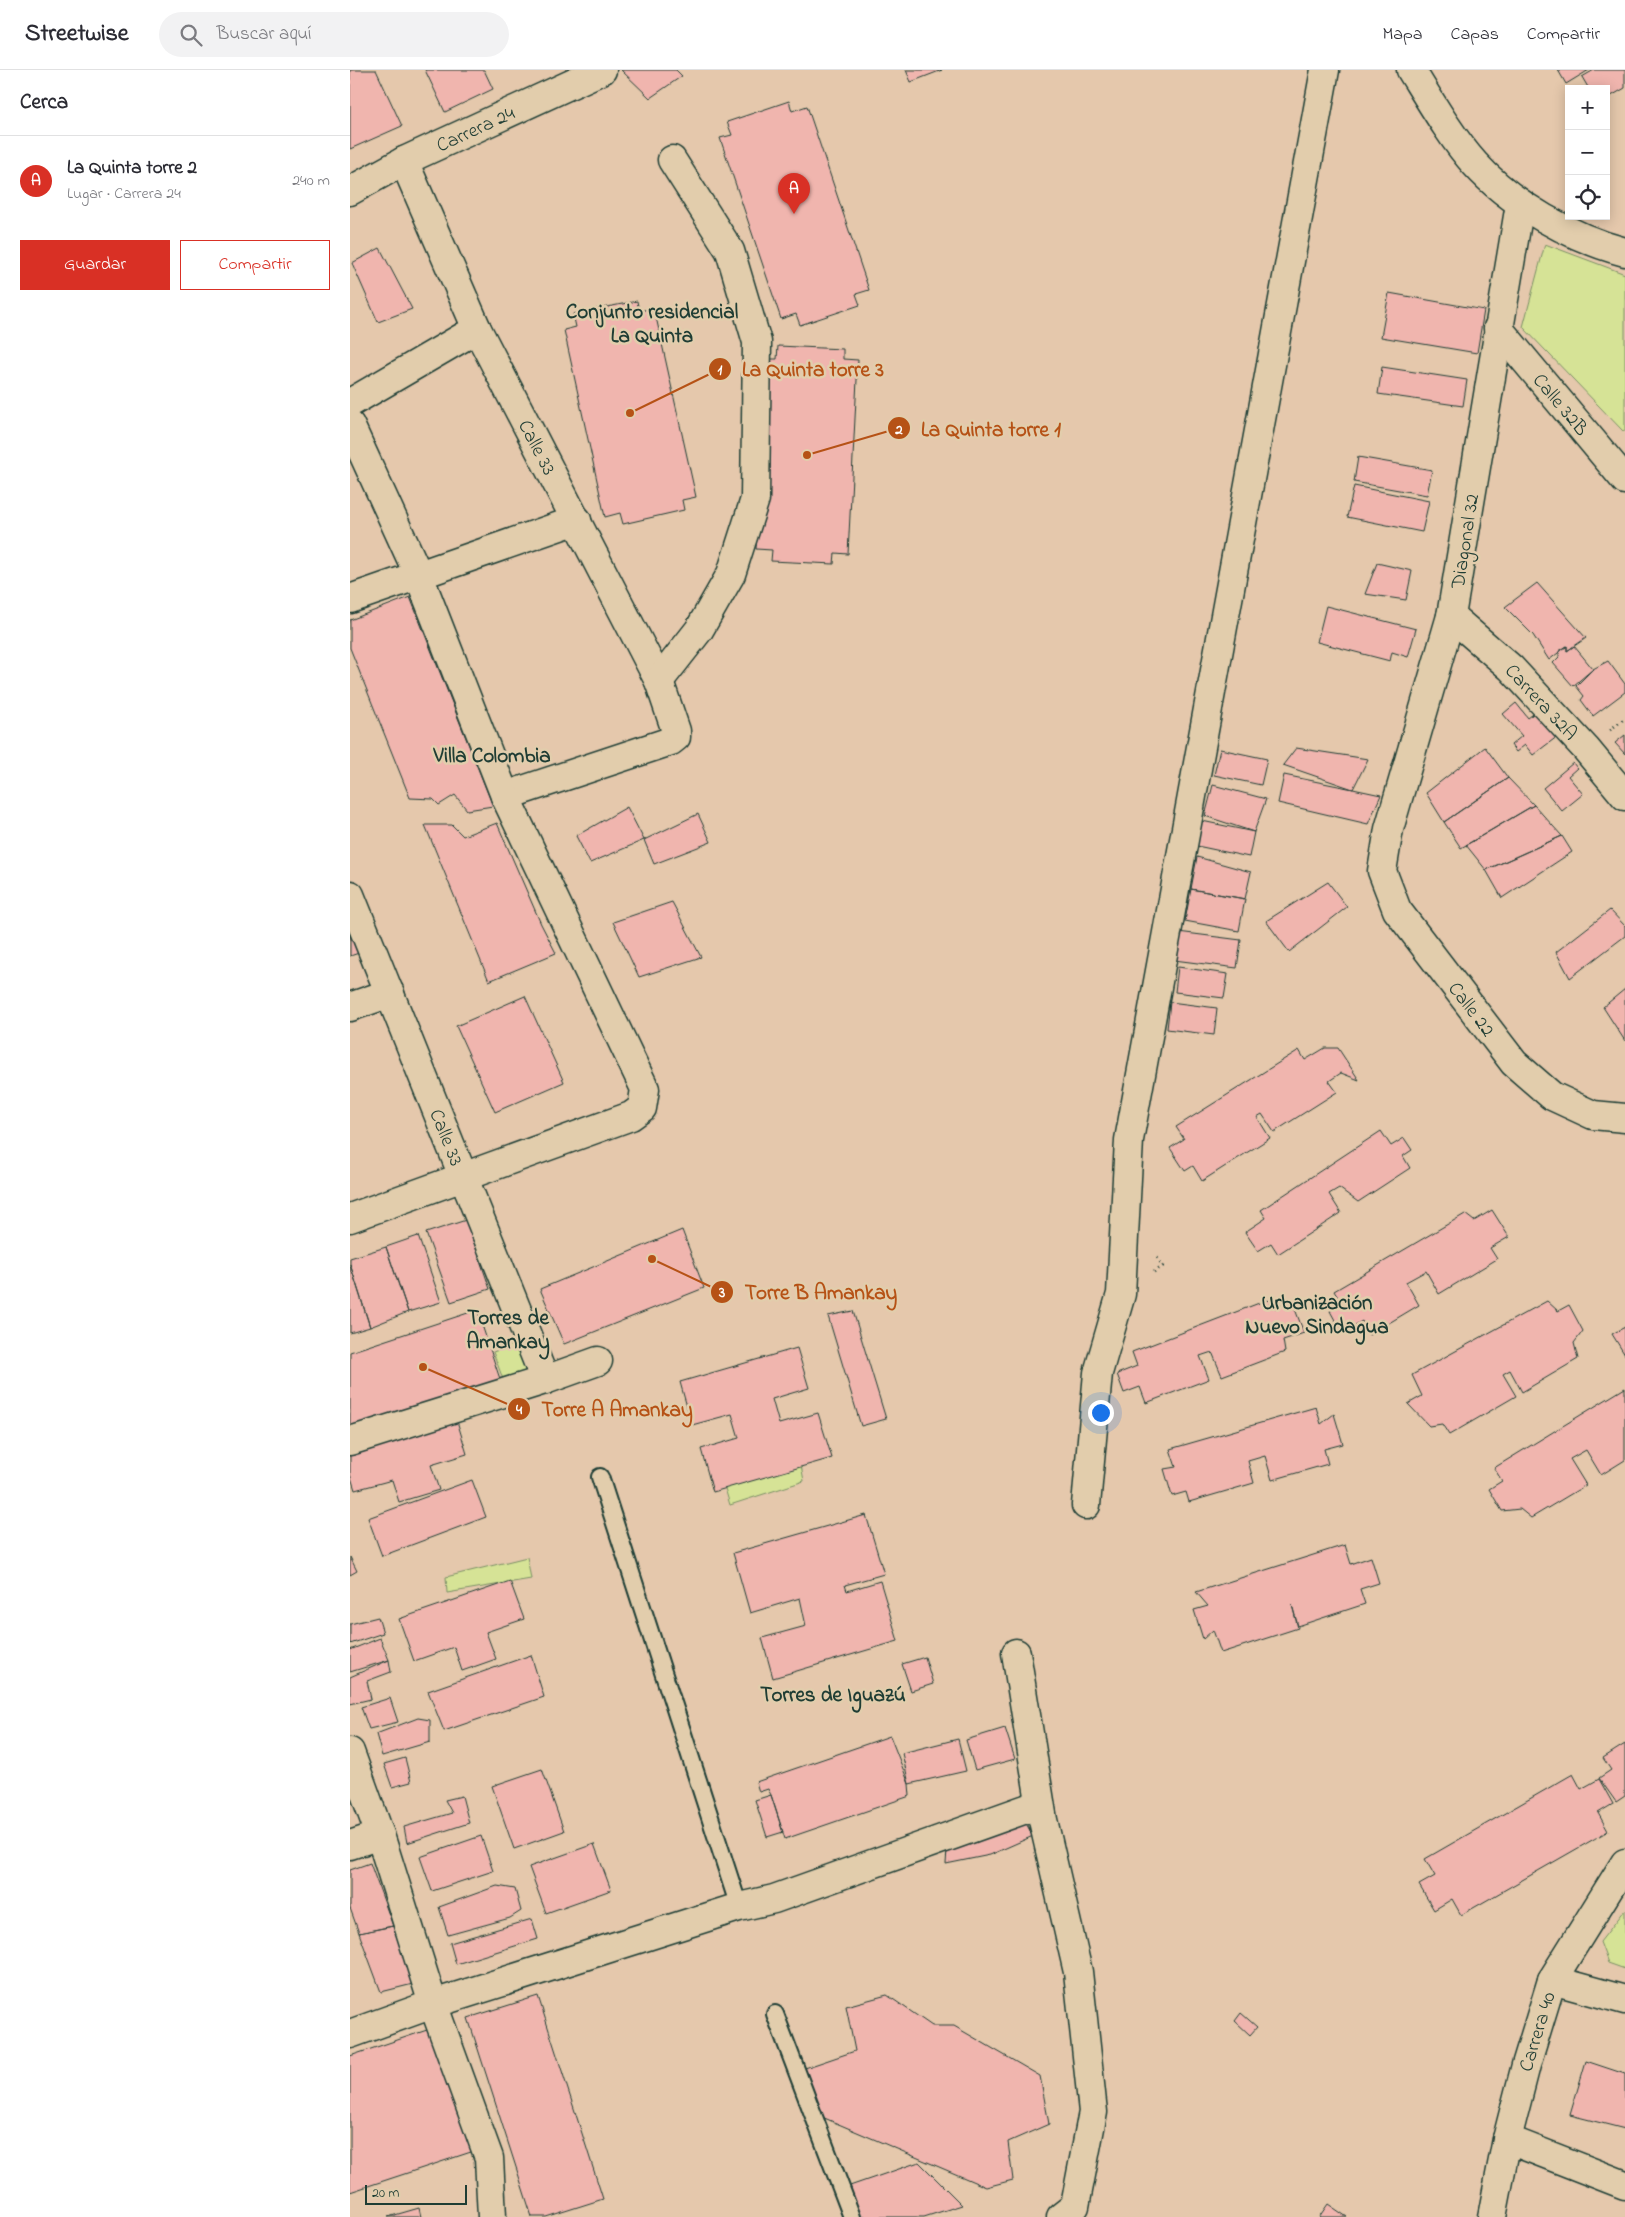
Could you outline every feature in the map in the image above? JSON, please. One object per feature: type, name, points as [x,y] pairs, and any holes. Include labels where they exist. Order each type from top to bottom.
[{"type":"street","name":"Carrera 24","points":[[350,191],[404,161],[602,70]]},
{"type":"street","points":[[1086,1506],[1098,1373],[1121,1294],[1129,1140],[1325,70]]},
{"type":"street","points":[[1410,70],[1475,164],[1520,204],[1565,229],[1625,252]]},
{"type":"street","points":[[660,680],[699,630],[731,574],[755,498],[757,342],[730,251],[672,160]]},
{"type":"street","name":"Calle 33","points":[[404,161],[477,329],[660,680],[676,731],[676,738],[671,741],[505,796]]},
{"type":"street","name":"Diagonal 32","points":[[1382,871],[1389,829],[1451,616],[1520,204]]},
{"type":"street","name":"Calle 32B","points":[[1498,328],[1625,480]]},
{"type":"street","points":[[350,402],[477,329]]},
{"type":"street","points":[[350,425],[419,576],[505,796],[645,1089],[642,1108],[631,1116],[350,1218]]},
{"type":"street","points":[[350,598],[419,576],[577,520]]},
{"type":"street","name":"Carrera 32A","points":[[1451,616],[1511,668],[1586,749],[1625,796]]},
{"type":"street","name":"Calle 22","points":[[1382,871],[1397,910],[1514,1063],[1552,1096],[1593,1115],[1625,1118]]},
{"type":"street","name":"Calle 33","points":[[350,895],[545,1380]]},
{"type":"street","points":[[350,1007],[390,993]]},
{"type":"street","points":[[350,1442],[545,1380],[598,1361]]},
{"type":"street","points":[[1016,1653],[1040,1804],[1078,1972],[1093,2112],[1075,2206],[1061,2217]]},
{"type":"street","points":[[350,1752],[380,1835],[433,2004],[489,2158],[492,2217]]},
{"type":"street","points":[[350,2034],[433,2004],[739,1907],[774,1899],[1040,1804]]},
{"type":"street","points":[[350,1845],[380,1835]]},
{"type":"street","name":"Carrera 40","points":[[1492,2217],[1507,2139],[1526,2065],[1552,1980],[1625,1863]]},
{"type":"street","points":[[1552,1980],[1625,2000]]},
{"type":"street","points":[[1507,2139],[1625,2185]]},
{"type":"lane","points":[[600,1477],[739,1907]]},
{"type":"lane","points":[[775,2014],[852,2217]]},
{"type":"green space","points":[[1545,244],[1625,274],[1625,430],[1623,431],[1523,327]]},
{"type":"green space","points":[[519,1343],[530,1373],[504,1382],[493,1352]]},
{"type":"green space","points":[[801,1465],[804,1481],[730,1505],[724,1485]]},
{"type":"green space","points":[[527,1557],[531,1579],[447,1593],[446,1577]]},
{"type":"green space","points":[[1625,1910],[1625,1969],[1608,1963],[1600,1942]]},
{"type":"building","points":[[350,70],[376,70],[402,126],[350,149]]},
{"type":"building","points":[[425,70],[484,70],[493,89],[445,112]]},
{"type":"building","points":[[621,70],[676,70],[682,76],[650,98]]},
{"type":"building","points":[[906,70],[942,70],[911,82]]},
{"type":"building","points":[[1558,70],[1589,70],[1566,84]]},
{"type":"building","points":[[1594,70],[1625,70],[1625,88],[1610,97],[1610,85],[1587,85],[1582,77]]},
{"type":"building","points":[[789,101],[792,111],[807,106],[869,290],[856,294],[860,305],[800,325],[796,314],[781,319],[720,138],[732,135],[727,122]]},
{"type":"building","points":[[380,248],[412,309],[378,322],[352,263]]},
{"type":"building","points":[[1389,293],[1484,310],[1477,353],[1381,337]]},
{"type":"building","points":[[637,301],[639,311],[654,308],[696,497],[682,500],[684,510],[623,524],[620,513],[605,517],[564,330],[576,327],[573,314]]},
{"type":"building","points":[[778,346],[843,349],[843,359],[858,360],[848,554],[835,553],[834,564],[771,561],[772,550],[756,549],[766,359],[777,359]]},
{"type":"building","points":[[1382,367],[1467,380],[1463,406],[1378,394]]},
{"type":"building","points":[[1358,457],[1432,470],[1427,495],[1354,482]]},
{"type":"building","points":[[1354,486],[1429,501],[1422,532],[1347,517]]},
{"type":"building","points":[[1377,563],[1412,571],[1406,600],[1365,594]]},
{"type":"building","points":[[1537,583],[1586,638],[1567,651],[1567,646],[1549,660],[1533,635],[1505,607]]},
{"type":"building","points":[[410,597],[493,806],[467,810],[455,795],[439,805],[433,799],[410,798],[350,648],[350,620]]},
{"type":"building","points":[[1326,606],[1416,629],[1408,657],[1392,652],[1390,661],[1317,642]]},
{"type":"building","points":[[1567,646],[1567,651],[1574,646],[1593,669],[1573,686],[1553,663],[1559,657],[1559,651]]},
{"type":"building","points":[[1608,661],[1625,684],[1625,692],[1593,716],[1581,700],[1584,696],[1576,686],[1593,669]]},
{"type":"building","points":[[1516,703],[1528,718],[1541,708],[1562,733],[1533,755],[1525,745],[1516,752],[1511,745],[1522,736],[1503,714]]},
{"type":"building","points":[[1625,735],[1625,754],[1615,743]]},
{"type":"building","points":[[1485,747],[1508,778],[1444,822],[1426,793]]},
{"type":"building","points":[[1296,748],[1368,759],[1353,789],[1283,765]]},
{"type":"building","points":[[1220,749],[1267,759],[1261,785],[1214,775]]},
{"type":"building","points":[[1573,763],[1577,768],[1568,776],[1583,794],[1562,811],[1543,788]]},
{"type":"building","points":[[1284,775],[1381,795],[1368,824],[1278,803]]},
{"type":"building","points":[[1508,778],[1534,805],[1461,848],[1444,822]]},
{"type":"building","points":[[1213,785],[1266,799],[1254,832],[1205,816]]},
{"type":"building","points":[[1534,805],[1562,836],[1486,870],[1466,845]]},
{"type":"building","points":[[627,807],[644,840],[590,863],[576,836]]},
{"type":"building","points":[[698,814],[711,842],[654,864],[644,840]]},
{"type":"building","points":[[1202,821],[1254,832],[1249,857],[1197,846]]},
{"type":"building","points":[[497,823],[541,924],[556,953],[489,981],[425,825],[452,825],[463,836]]},
{"type":"building","points":[[1562,836],[1572,852],[1502,898],[1486,870]]},
{"type":"building","points":[[1197,857],[1251,872],[1245,899],[1191,889]]},
{"type":"building","points":[[1328,882],[1347,907],[1289,952],[1266,921]]},
{"type":"building","points":[[1191,889],[1245,899],[1239,931],[1185,921]]},
{"type":"building","points":[[672,902],[701,957],[639,977],[613,922]]},
{"type":"building","points":[[1610,910],[1625,926],[1625,936],[1570,978],[1556,952]]},
{"type":"building","points":[[350,932],[359,953],[350,956]]},
{"type":"building","points":[[1178,932],[1241,940],[1237,968],[1174,960]]},
{"type":"building","points":[[1178,967],[1228,974],[1224,998],[1175,992]]},
{"type":"building","points":[[1625,989],[1625,1041],[1603,1007]]},
{"type":"building","points":[[525,996],[564,1082],[495,1112],[456,1026]]},
{"type":"building","points":[[1170,1002],[1217,1008],[1214,1035],[1167,1029]]},
{"type":"building","points":[[1325,1048],[1338,1048],[1359,1080],[1341,1073],[1329,1081],[1337,1092],[1274,1132],[1262,1114],[1257,1117],[1270,1138],[1202,1181],[1193,1166],[1185,1171],[1170,1148],[1184,1139],[1176,1127],[1299,1050],[1305,1060]]},
{"type":"building","points":[[1381,1131],[1391,1146],[1404,1138],[1412,1150],[1403,1156],[1410,1168],[1358,1202],[1339,1188],[1329,1194],[1341,1213],[1278,1254],[1271,1243],[1258,1251],[1245,1232],[1266,1218],[1261,1210]]},
{"type":"building","points":[[1492,1210],[1509,1237],[1490,1248],[1497,1259],[1439,1294],[1426,1271],[1406,1282],[1419,1305],[1369,1335],[1362,1321],[1342,1333],[1330,1311],[1342,1304],[1334,1291],[1465,1214],[1474,1221]]},
{"type":"building","points":[[466,1220],[490,1289],[451,1302],[426,1233]]},
{"type":"building","points":[[682,1230],[704,1288],[564,1344],[540,1289]]},
{"type":"building","points":[[418,1236],[441,1302],[408,1312],[386,1247]]},
{"type":"building","points":[[386,1247],[408,1312],[370,1327],[350,1264],[350,1258]]},
{"type":"building","points":[[350,1264],[370,1327],[350,1333]]},
{"type":"building","points":[[1267,1300],[1275,1308],[1292,1301],[1304,1333],[1283,1340],[1285,1352],[1222,1376],[1212,1352],[1200,1356],[1209,1379],[1146,1403],[1140,1387],[1124,1393],[1117,1374],[1137,1366],[1132,1352]]},
{"type":"building","points":[[1547,1301],[1558,1311],[1569,1305],[1583,1331],[1574,1343],[1578,1359],[1522,1392],[1510,1370],[1503,1374],[1516,1396],[1449,1435],[1442,1424],[1429,1426],[1408,1404],[1422,1396],[1412,1375]]},
{"type":"building","points":[[477,1310],[501,1382],[350,1431],[350,1352]]},
{"type":"building","points":[[853,1311],[886,1419],[861,1426],[828,1316]]},
{"type":"building","points":[[1625,1327],[1625,1355],[1612,1334]]},
{"type":"building","points":[[797,1348],[809,1388],[772,1399],[779,1424],[818,1413],[832,1458],[713,1492],[701,1449],[739,1438],[732,1414],[692,1425],[680,1382]]},
{"type":"building","points":[[1625,1388],[1625,1460],[1601,1475],[1586,1450],[1570,1459],[1586,1485],[1531,1518],[1520,1509],[1502,1511],[1489,1489],[1502,1481],[1494,1468]]},
{"type":"building","points":[[1316,1407],[1321,1424],[1334,1414],[1343,1444],[1324,1449],[1328,1464],[1272,1480],[1265,1456],[1248,1461],[1254,1483],[1189,1502],[1186,1492],[1172,1496],[1164,1469],[1176,1467],[1170,1449]]},
{"type":"building","points":[[454,1411],[467,1454],[431,1465],[439,1490],[399,1502],[392,1480],[355,1490],[350,1474],[350,1443]]},
{"type":"building","points":[[472,1480],[486,1517],[382,1556],[368,1518]]},
{"type":"building","points":[[866,1515],[884,1574],[845,1585],[847,1591],[880,1581],[898,1641],[773,1678],[762,1638],[806,1626],[800,1598],[750,1613],[733,1553]]},
{"type":"building","points":[[1345,1545],[1351,1564],[1371,1557],[1379,1583],[1360,1589],[1365,1604],[1298,1626],[1292,1605],[1298,1628],[1221,1653],[1213,1630],[1203,1639],[1194,1610],[1208,1606],[1196,1592]]},
{"type":"building","points":[[350,1557],[357,1571],[350,1575]]},
{"type":"building","points":[[510,1581],[524,1619],[486,1632],[496,1659],[462,1671],[454,1647],[414,1661],[399,1619]]},
{"type":"building","points":[[378,1617],[383,1633],[350,1644],[350,1624]]},
{"type":"building","points":[[380,1638],[389,1660],[350,1672],[350,1650]]},
{"type":"building","points":[[531,1655],[544,1697],[444,1731],[428,1691]]},
{"type":"building","points":[[925,1657],[933,1684],[911,1691],[902,1664]]},
{"type":"building","points":[[389,1660],[391,1672],[367,1681],[371,1699],[350,1704],[350,1677]]},
{"type":"building","points":[[390,1698],[398,1722],[369,1729],[361,1707]]},
{"type":"building","points":[[418,1718],[430,1720],[430,1742],[382,1756],[376,1734]]},
{"type":"building","points":[[1005,1728],[1015,1759],[975,1770],[966,1740]]},
{"type":"building","points":[[890,1736],[909,1784],[910,1796],[785,1839],[768,1789],[759,1792],[756,1782]]},
{"type":"building","points":[[958,1739],[966,1771],[909,1784],[902,1753]]},
{"type":"building","points":[[1625,1744],[1625,1796],[1616,1802],[1599,1778],[1611,1770],[1603,1758]]},
{"type":"building","points":[[405,1758],[411,1782],[392,1787],[384,1764]]},
{"type":"building","points":[[542,1769],[564,1831],[514,1849],[492,1786]]},
{"type":"building","points":[[1573,1774],[1581,1789],[1599,1779],[1613,1804],[1598,1813],[1608,1831],[1461,1915],[1452,1899],[1434,1910],[1419,1885],[1435,1876],[1425,1859]]},
{"type":"building","points":[[771,1795],[783,1832],[767,1837],[755,1800]]},
{"type":"building","points":[[462,1796],[469,1823],[407,1843],[404,1827],[452,1813],[445,1800]]},
{"type":"building","points":[[1023,1818],[1033,1836],[990,1855],[946,1864],[947,1849]]},
{"type":"building","points":[[481,1836],[493,1871],[432,1891],[420,1857]]},
{"type":"building","points":[[594,1844],[611,1890],[546,1913],[529,1867]]},
{"type":"building","points":[[370,1863],[393,1926],[359,1933],[350,1908],[350,1870]]},
{"type":"building","points":[[497,1886],[515,1889],[521,1911],[510,1918],[448,1935],[439,1907]]},
{"type":"building","points":[[532,1919],[538,1939],[456,1964],[450,1943]]},
{"type":"building","points":[[393,1926],[413,1984],[381,1992],[359,1933]]},
{"type":"building","points":[[887,1995],[932,2026],[954,2026],[1040,2076],[1049,2124],[1008,2142],[1013,2180],[986,2187],[815,2114],[799,2070],[855,2051],[846,2006]]},
{"type":"building","points":[[538,1996],[603,2199],[546,2217],[532,2217],[468,2018]]},
{"type":"building","points":[[1241,2013],[1257,2027],[1250,2035],[1235,2021]]},
{"type":"building","points":[[433,2028],[474,2151],[350,2192],[350,2056]]},
{"type":"building","points":[[1586,2061],[1625,2074],[1625,2129],[1570,2115]]},
{"type":"building","points":[[919,2162],[962,2205],[924,2217],[856,2217],[847,2187]]},
{"type":"building","points":[[1328,2204],[1347,2217],[1319,2217]]},
{"type":"building","points":[[419,2208],[421,2217],[388,2217]]},
{"type":"place","name":"La Quinta torre 2","points":[[794,214]]},
{"type":"place","name":"La Quinta torre 3","points":[[630,413]]},
{"type":"place","name":"La Quinta torre 1","points":[[807,455]]},
{"type":"place","name":"Torre B Amankay","points":[[652,1259]]},
{"type":"place","name":"Torre A Amankay","points":[[423,1367]]},
{"type":"district","name":"Conjunto residencial La Quinta","points":[[652,323]]},
{"type":"district","name":"Villa Colombia","points":[[492,755]]},
{"type":"district","name":"Urbanización Nuevo Sindagua","points":[[1317,1314]]},
{"type":"district","name":"Torres de Amankay","points":[[508,1329]]},
{"type":"district","name":"Torres de Iguazú","points":[[833,1694]]}]
